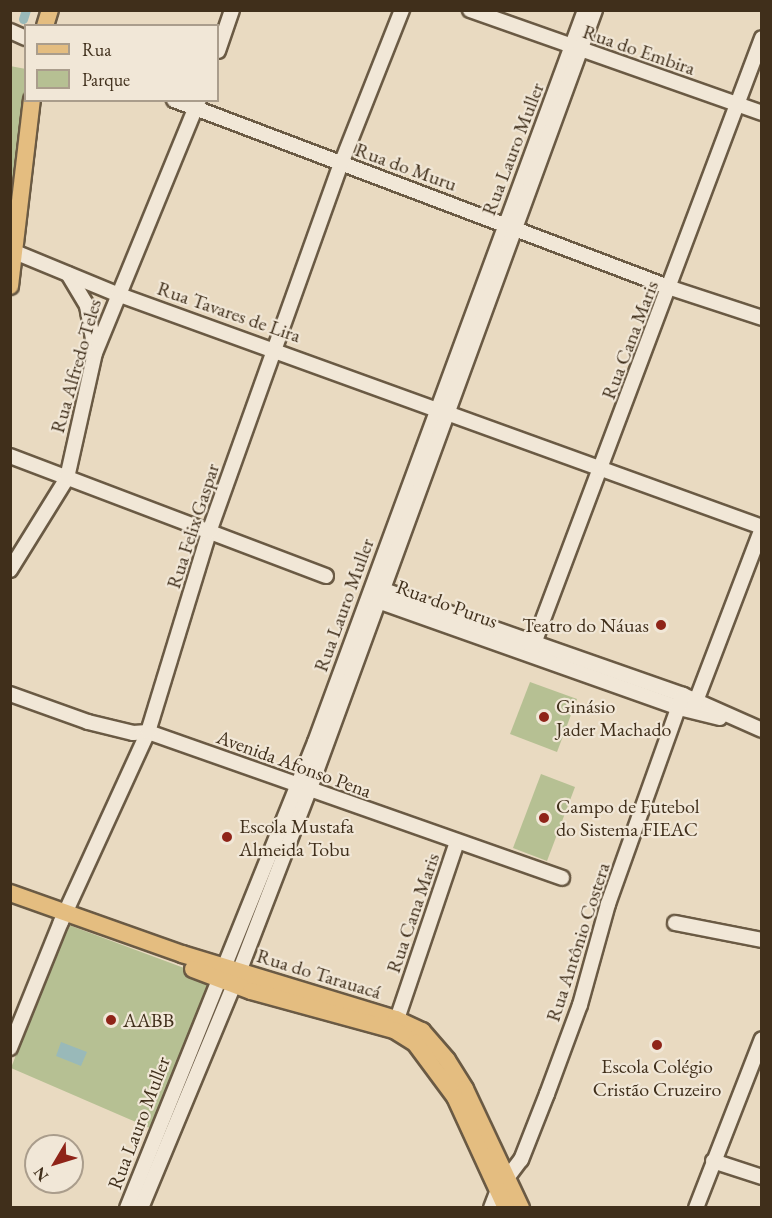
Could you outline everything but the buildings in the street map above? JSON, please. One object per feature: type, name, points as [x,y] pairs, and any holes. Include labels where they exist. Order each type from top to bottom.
[{"type":"main road","points":[[10,286],[32,102]]},
{"type":"main road","name":"Rua do Tarauacá","points":[[10,893],[63,917],[230,976],[395,1025],[433,1062],[512,1186],[506,1207]]},
{"type":"main road","name":"Rua do Tarauacá","points":[[10,905],[63,917]]},
{"type":"street","points":[[219,48],[232,10]]},
{"type":"street","name":"Rua Felix Gaspar","points":[[10,1048],[63,917],[148,732],[208,532],[341,164],[402,10]]},
{"type":"street","name":"Rua do Embira","points":[[470,10],[762,113]]},
{"type":"street","name":"Rua Lauro Muller","points":[[576,48],[585,10]]},
{"type":"street","name":"Rua Lauro Muller","points":[[141,1208],[376,594],[441,411],[576,48],[595,10]]},
{"type":"street","points":[[10,31],[24,37]]},
{"type":"street","name":"Rua Cana Maris","points":[[532,648],[671,288],[762,38]]},
{"type":"street","name":"Rua do Muru","points":[[198,105],[341,164],[671,288],[762,318]]},
{"type":"street","name":"Rua Alfredo Teles","points":[[10,570],[67,478],[95,352],[117,294],[198,105]]},
{"type":"street","name":"Rua Tavares de Lira","points":[[13,251],[65,270],[117,294],[276,349],[762,527]]},
{"type":"street","points":[[65,270],[84,297],[95,352]]},
{"type":"street","points":[[10,456],[326,576]]},
{"type":"street","name":"Rua Antônio Costera","points":[[491,1208],[512,1186],[580,1005],[608,904],[762,527]]},
{"type":"street","name":"Rua do Purus","points":[[376,594],[756,728]]},
{"type":"street","name":"Avenida Afonso Pena","points":[[10,694],[88,722],[133,733],[148,732],[302,789],[562,878]]},
{"type":"street","name":"Rua Cana Maris","points":[[395,1025],[458,842]]},
{"type":"street","points":[[675,923],[762,940]]},
{"type":"street","name":"Rua Lauro Muller","points":[[128,1208],[180,1070],[230,976]]},
{"type":"street","points":[[696,1208],[762,1039]]},
{"type":"street","points":[[713,1161],[762,1177]]},
{"type":"green space","points":[[10,66],[24,69],[24,93],[12,237],[10,236]]},
{"type":"green space","name":"Ginásio Jader Machado","points":[[530,682],[577,699],[557,752],[510,734]]},
{"type":"green space","name":"Campo de Futebol do Sistema FIEAC","points":[[541,774],[575,787],[547,861],[513,848]]},
{"type":"green space","name":"AABB","points":[[66,924],[211,978],[152,1129],[11,1068]]},
{"type":"water","points":[[61,1042],[87,1052],[81,1066],[56,1056]]},
{"type":"waterway","points":[[23,19],[26,10]]},
{"type":"place","name":"Teatro do Náuas","points":[[661,625]]},
{"type":"place","name":"Ginásio Jader Machado","points":[[544,717]]},
{"type":"place","name":"Campo de Futebol do Sistema FIEAC","points":[[544,818]]},
{"type":"place","name":"Escola Mustafa Almeida Tobu","points":[[227,837]]},
{"type":"place","name":"AABB","points":[[111,1020]]},
{"type":"place","name":"Escola Colégio Cristão Cruzeiro","points":[[657,1045]]}]
